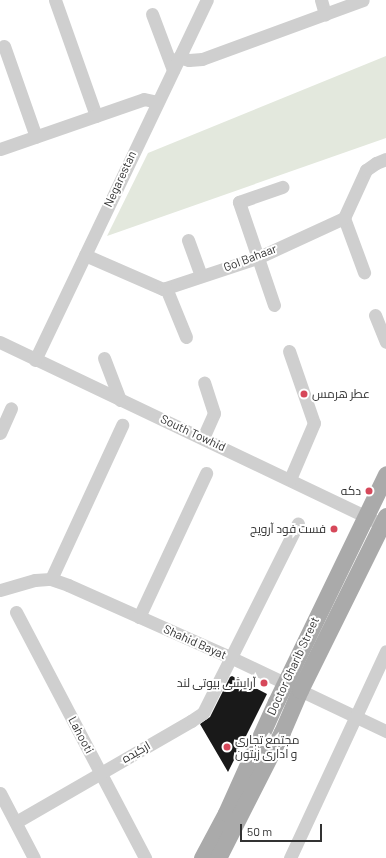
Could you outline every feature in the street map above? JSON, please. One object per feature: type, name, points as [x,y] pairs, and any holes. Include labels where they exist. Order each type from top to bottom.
[{"type":"main road","name":"Doctor Gharib Street","points":[[218,858],[282,732],[293,687],[316,617],[386,474]]},
{"type":"main road","name":"Doctor Gharib Street","points":[[202,858],[293,687],[385,522]]},
{"type":"street","points":[[56,0],[96,116]]},
{"type":"street","name":"Negarestan","points":[[35,360],[207,0]]},
{"type":"street","points":[[320,0],[325,14]]},
{"type":"street","points":[[179,57],[189,60],[202,59],[363,0]]},
{"type":"street","points":[[152,14],[173,70]]},
{"type":"street","points":[[4,46],[36,136]]},
{"type":"street","points":[[0,149],[144,98],[157,102]]},
{"type":"street","points":[[364,272],[344,218],[366,170],[376,163],[386,159]]},
{"type":"street","points":[[274,305],[239,202],[282,187]]},
{"type":"street","name":"Gol Bahaar","points":[[166,288],[257,258],[344,218]]},
{"type":"street","points":[[188,240],[201,276]]},
{"type":"street","points":[[85,254],[163,289],[166,288],[186,337]]},
{"type":"street","points":[[375,315],[386,342]]},
{"type":"street","name":"South Towhid","points":[[0,342],[35,360],[366,516],[385,522]]},
{"type":"street","points":[[289,351],[314,423],[290,479]]},
{"type":"street","points":[[104,358],[120,400]]},
{"type":"street","points":[[203,438],[214,413],[204,383]]},
{"type":"street","points":[[0,433],[11,408]]},
{"type":"street","points":[[51,579],[122,425]]},
{"type":"street","points":[[140,617],[206,474]]},
{"type":"street","name":"ارکیده","points":[[16,822],[203,713],[298,523]]},
{"type":"street","name":"Shahid Bayat","points":[[1,587],[35,580],[51,579],[230,657],[386,731]]},
{"type":"street","name":"Lahooti","points":[[16,612],[145,858]]},
{"type":"street","points":[[290,858],[386,651]]},
{"type":"street","points":[[0,793],[34,858]]},
{"type":"shaded area","points":[[386,56],[386,138],[107,236],[148,153]]},
{"type":"building","name":"مجتمع تجاری و اداری زیتون","points":[[232,676],[267,694],[228,772],[200,724],[210,717],[230,677]]},
{"type":"place","name":"عطر هرمس","points":[[304,394]]},
{"type":"place","name":"دکه","points":[[369,491]]},
{"type":"place","name":"فست فود آرویچ","points":[[334,529]]},
{"type":"place","name":"آرایشی بیوتی لند","points":[[264,683]]},
{"type":"place","name":"مجتمع تجاری و اداری زیتون","points":[[227,747]]}]
